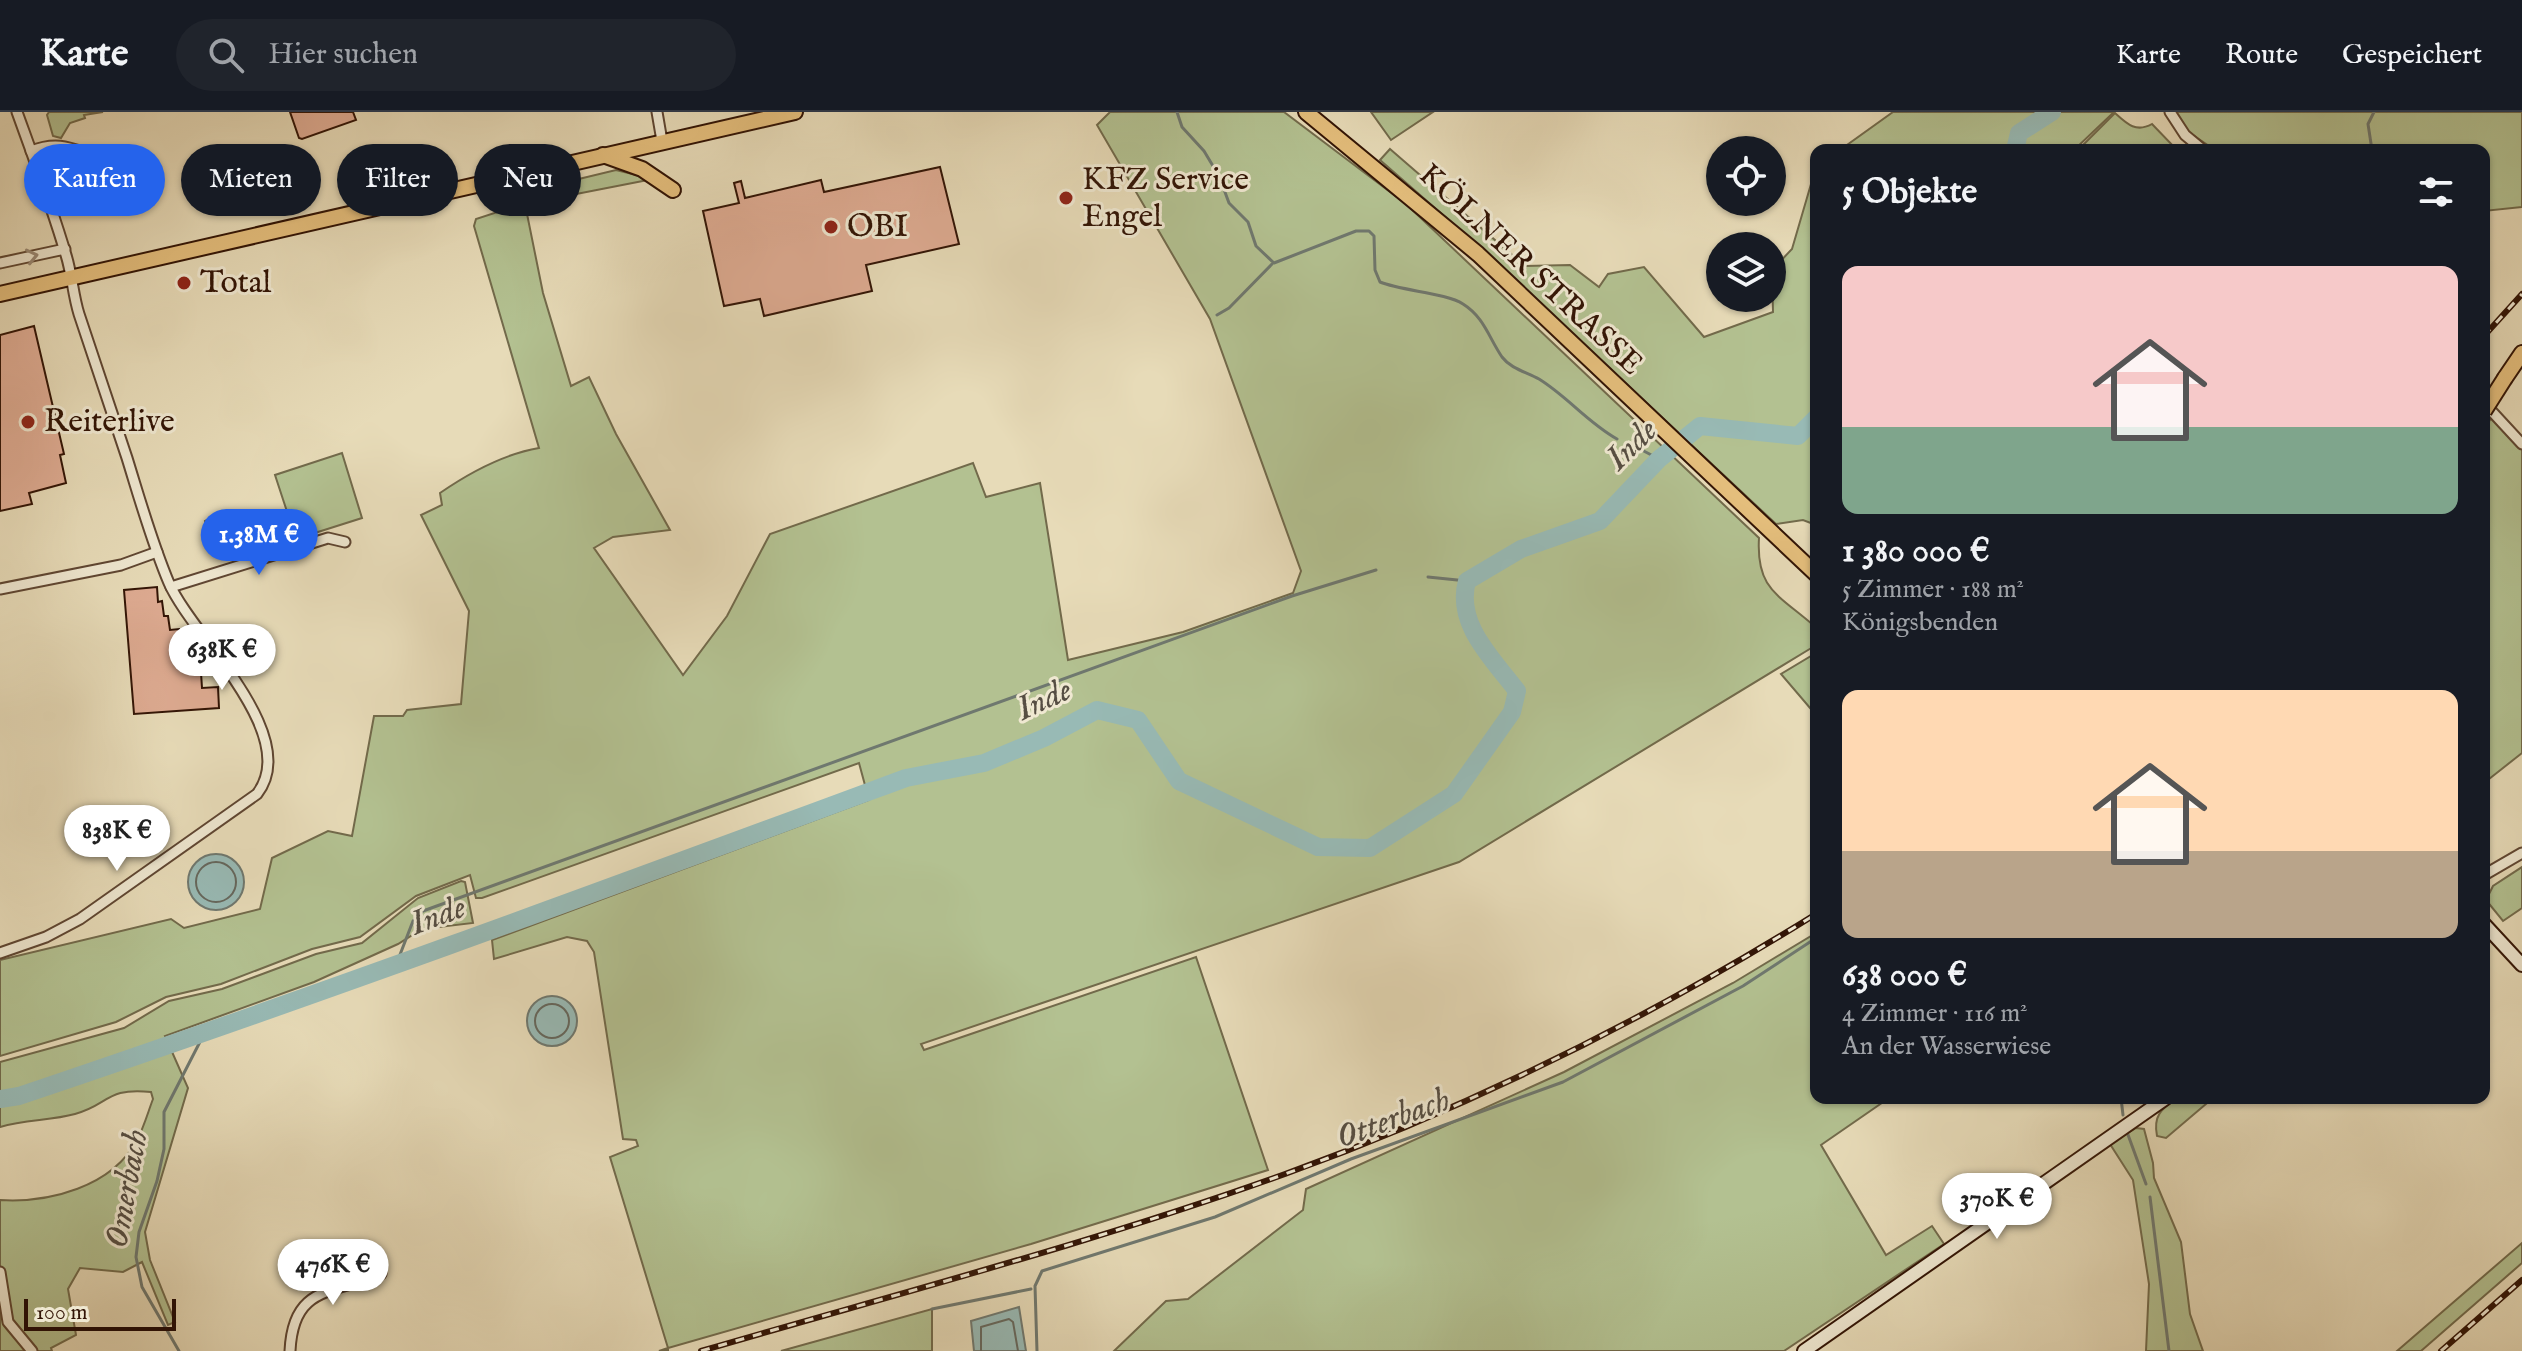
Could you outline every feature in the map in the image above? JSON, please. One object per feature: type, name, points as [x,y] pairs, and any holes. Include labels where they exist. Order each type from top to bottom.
[{"type":"main road","points":[[0,294],[795,112]]},
{"type":"main road","name":"KÖLNER STRASSE","points":[[1306,112],[1478,254],[1810,569]]},
{"type":"main road","points":[[603,155],[642,169],[673,190]]},
{"type":"main road","points":[[2490,402],[2522,353]]},
{"type":"street","points":[[17,112],[28,144]]},
{"type":"street","points":[[657,112],[662,141]]},
{"type":"street","points":[[2170,112],[2185,135],[2196,144]]},
{"type":"street","points":[[0,953],[46,937],[80,919],[257,794],[268,774],[268,757],[251,709],[223,660],[184,610],[157,552],[78,310],[65,249],[54,216]]},
{"type":"street","points":[[0,263],[65,249]]},
{"type":"street","points":[[2490,409],[2522,444]]},
{"type":"street","points":[[171,587],[328,538],[345,542]]},
{"type":"street","points":[[0,589],[121,565],[157,552]]},
{"type":"street","points":[[2490,872],[2522,853]]},
{"type":"street","points":[[2490,930],[2522,965]]},
{"type":"street","points":[[1804,1351],[2157,1104]]},
{"type":"street","points":[[0,1272],[8,1322],[32,1351]]},
{"type":"street","points":[[290,1351],[295,1315],[305,1303],[332,1289],[381,1274]]},
{"type":"green space","points":[[49,112],[103,112],[84,115],[85,118],[70,123],[61,138],[53,136],[47,115]]},
{"type":"green space","points":[[1110,112],[1284,112],[1406,204],[1759,538],[1759,555],[1765,579],[1779,597],[1810,622],[1810,649],[1459,862],[921,1044],[924,1050],[1196,957],[1268,1170],[1031,1244],[668,1348],[610,1157],[638,1146],[636,1140],[623,1139],[594,952],[587,941],[567,937],[494,959],[492,940],[869,800],[859,763],[482,898],[476,898],[470,875],[416,896],[360,937],[312,949],[221,984],[166,997],[116,1022],[0,1056],[0,960],[171,919],[184,928],[260,909],[272,858],[328,831],[352,836],[374,716],[403,716],[407,710],[461,704],[469,611],[421,515],[442,505],[440,493],[463,478],[487,465],[539,448],[474,226],[476,219],[485,216],[527,216],[543,293],[571,386],[589,377],[616,434],[670,530],[613,537],[594,548],[683,675],[727,616],[770,534],[973,463],[986,497],[1040,483],[1068,660],[1183,632],[1293,593],[1301,571],[1210,319],[1097,125]]},
{"type":"green space","points":[[1371,112],[1433,112],[1391,140]]},
{"type":"green space","points":[[1893,112],[2114,112],[2080,144],[1848,144]]},
{"type":"green space","points":[[2174,112],[2522,112],[2522,207],[2490,210],[2490,144],[2206,144],[2187,131]]},
{"type":"green space","points":[[2115,113],[2136,127],[2152,124],[2171,144],[2084,144]]},
{"type":"green space","points":[[1390,149],[1525,266],[1570,265],[1599,287],[1608,274],[1644,267],[1704,337],[1773,312],[1786,312],[1786,255],[1792,249],[1810,188],[1810,523],[1803,520],[1776,524],[1483,250],[1380,160]]},
{"type":"green space","points":[[616,170],[653,179],[581,193],[581,178]]},
{"type":"green space","points":[[2492,417],[2522,449],[2522,753],[2490,778]]},
{"type":"green space","points":[[342,453],[362,518],[296,539],[275,475]]},
{"type":"green space","points":[[225,511],[237,548],[218,554],[217,550],[212,549],[205,521]]},
{"type":"green space","points":[[1810,657],[1810,708],[1781,674]]},
{"type":"green space","points":[[2522,867],[2522,908],[2503,921],[2490,905],[2493,886]]},
{"type":"green space","points":[[465,882],[473,923],[422,929],[398,944],[314,982],[165,1036],[188,1088],[145,1232],[150,1260],[175,1322],[168,1325],[142,1262],[123,1272],[80,1268],[68,1289],[76,1335],[51,1348],[52,1351],[0,1351],[0,1200],[58,1195],[78,1189],[112,1170],[126,1156],[139,1135],[153,1099],[151,1092],[125,1092],[75,1114],[0,1127],[0,1062],[124,1028],[169,1001],[222,989],[316,954],[362,943],[418,898]]},
{"type":"green space","points":[[1810,937],[1810,1104],[1880,1104],[1821,1145],[1886,1255],[1932,1226],[1944,1244],[1784,1351],[1114,1351],[1166,1301],[1188,1299],[1303,1210],[1306,1189],[1564,1072],[1733,983]]},
{"type":"green space","points":[[2206,1104],[2166,1138],[2157,1136],[2156,1123],[2167,1106]]},
{"type":"green space","points":[[2136,1128],[2144,1129],[2154,1178],[2181,1242],[2190,1314],[2203,1351],[2146,1351],[2149,1284],[2133,1180],[2110,1144]]},
{"type":"green space","points":[[2522,1243],[2522,1263],[2421,1351],[2397,1351]]},
{"type":"green space","points":[[932,1309],[932,1351],[781,1351]]},
{"type":"water","points":[[216,854],[236,862],[244,882],[236,902],[216,910],[196,902],[188,882],[196,862]]},
{"type":"water","points":[[552,996],[569,1004],[577,1021],[569,1038],[552,1046],[535,1038],[527,1021],[535,1004]]},
{"type":"water","points":[[1019,1307],[1026,1351],[974,1351],[971,1321]]},
{"type":"building","points":[[290,112],[353,112],[356,120],[302,139]]},
{"type":"building","name":"OBI","points":[[940,167],[959,244],[866,265],[872,291],[764,316],[760,299],[724,306],[703,211],[739,203],[734,183],[741,181],[745,198],[821,180],[824,192]]},
{"type":"building","name":"Reiterlive","points":[[34,326],[64,454],[60,455],[66,483],[29,493],[32,504],[0,511],[0,335]]},
{"type":"building","points":[[157,587],[158,602],[162,601],[170,630],[179,629],[180,644],[189,643],[191,658],[200,657],[202,688],[218,687],[219,708],[134,714],[124,590]]},
{"type":"waterway","points":[[1177,112],[1182,127],[1204,151],[1219,176],[1229,203],[1248,222],[1256,246],[1274,263],[1356,231],[1369,231],[1374,236],[1375,270],[1380,282],[1446,297],[1463,304],[1481,321],[1506,361],[1549,386],[1617,439]]},
{"type":"waterway","name":"Inde","points":[[2016,144],[2019,133],[2052,112]]},
{"type":"waterway","name":"Otterbach","points":[[2371,144],[2368,124],[2374,112]]},
{"type":"waterway","points":[[1217,315],[1229,308],[1272,264]]},
{"type":"waterway","name":"Inde","points":[[0,1099],[19,1096],[353,980],[906,778],[984,763],[1044,738],[1097,710],[1138,720],[1179,781],[1318,847],[1370,848],[1454,794],[1512,712],[1517,691],[1487,653],[1471,626],[1466,612],[1467,581],[1521,549],[1600,521],[1659,459],[1700,426],[1798,436],[1810,424]]},
{"type":"waterway","points":[[1638,448],[1659,459]]},
{"type":"waterway","points":[[396,965],[413,921],[423,911],[1292,596],[1376,570]]},
{"type":"waterway","points":[[1428,577],[1467,581]]},
{"type":"waterway","name":"Otterbach","points":[[1037,1351],[1035,1286],[1042,1271],[1215,1217],[1351,1159],[1563,1082],[1743,986],[1810,942]]},
{"type":"waterway","name":"Omerbach","points":[[179,1351],[142,1287],[136,1257],[139,1232],[157,1181],[164,1149],[164,1112],[204,1034]]},
{"type":"waterway","points":[[2122,1104],[2123,1115]]},
{"type":"waterway","points":[[2127,1132],[2146,1184]]},
{"type":"waterway","points":[[2150,1197],[2169,1351]]},
{"type":"waterway","points":[[932,1309],[1031,1289]]},
{"type":"railway","points":[[2490,329],[2522,294]]},
{"type":"railway","points":[[701,1351],[1140,1223],[1354,1148],[1557,1058],[1689,989],[1810,918]]},
{"type":"railway","points":[[2441,1351],[2522,1280]]},
{"type":"place","name":"KFZ Service Engel","points":[[1066,198]]},
{"type":"place","name":"OBI","points":[[831,227]]},
{"type":"place","name":"Total","points":[[184,283]]},
{"type":"place","name":"Reiterlive","points":[[28,422]]}]
